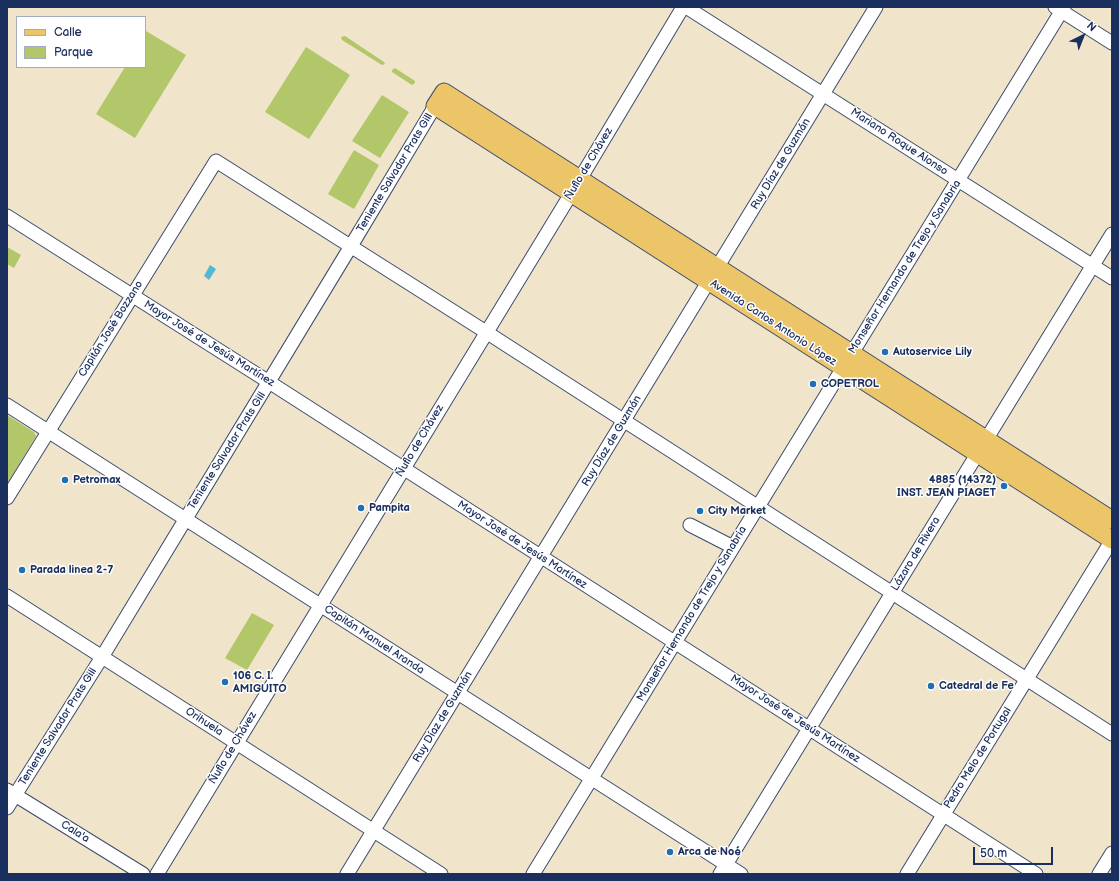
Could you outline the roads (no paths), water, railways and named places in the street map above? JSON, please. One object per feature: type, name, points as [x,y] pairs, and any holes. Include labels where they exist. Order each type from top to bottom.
[{"type":"main road","name":"Avenida Carlos Antonio López","points":[[439,99],[580,179],[718,267],[848,360],[981,446],[1112,540]]},
{"type":"main road","name":"Avenida Carlos Antonio López","points":[[439,99],[571,193],[709,282],[848,360]]},
{"type":"main road","name":"Avenida Carlos Antonio López","points":[[981,446],[1112,520]]},
{"type":"street","name":"Mariano Roque Alonso","points":[[684,7],[824,94],[1112,278]]},
{"type":"street","name":"Ñuflo de Chávez","points":[[157,874],[684,7]]},
{"type":"street","name":"Ruy Díaz de Guzmán","points":[[348,874],[876,7]]},
{"type":"street","points":[[1061,8],[1112,43]]},
{"type":"street","name":"Monseñor Hernando de Trejo y Sanabria","points":[[533,874],[958,180],[1061,8]]},
{"type":"street","name":"Teniente Salvador Prats Gill","points":[[7,808],[11,792],[102,657],[439,99]]},
{"type":"street","name":"Capitán José Bozzano","points":[[7,498],[216,161],[351,246]]},
{"type":"street","name":"Mayor José de Jesús Martínez","points":[[7,216],[269,382],[1036,874]]},
{"type":"street","name":"Lázaro de Rivera","points":[[723,869],[1112,234]]},
{"type":"street","points":[[351,246],[1112,734]]},
{"type":"street","name":"Capitán Manuel Aranda","points":[[7,405],[591,779],[723,869],[740,874]]},
{"type":"street","points":[[690,525],[733,547]]},
{"type":"street","name":"Pedro Melo de Portugal","points":[[907,874],[1112,540]]},
{"type":"street","name":"Orihuela","points":[[7,596],[441,874]]},
{"type":"street","name":"Cala'a","points":[[11,792],[143,874]]},
{"type":"street","points":[[1099,874],[1112,853]]},
{"type":"water","points":[[210,265],[216,269],[209,280],[204,276]]},
{"type":"place","name":"Autoservice Lily","points":[[885,352]]},
{"type":"place","name":"COPETROL","points":[[813,384]]},
{"type":"place","name":"Petromax","points":[[65,480]]},
{"type":"place","name":"4885 (14372) INST. JEAN PIAGET","points":[[1004,486]]},
{"type":"place","name":"Pampita","points":[[361,508]]},
{"type":"place","name":"City Market","points":[[700,511]]},
{"type":"place","name":"Parada linea 2-7","points":[[22,570]]},
{"type":"place","name":"106 C. I. AMIGUITO","points":[[225,682]]},
{"type":"place","name":"Catedral de Fe","points":[[931,686]]},
{"type":"place","name":"Arca de Noé","points":[[670,852]]}]
